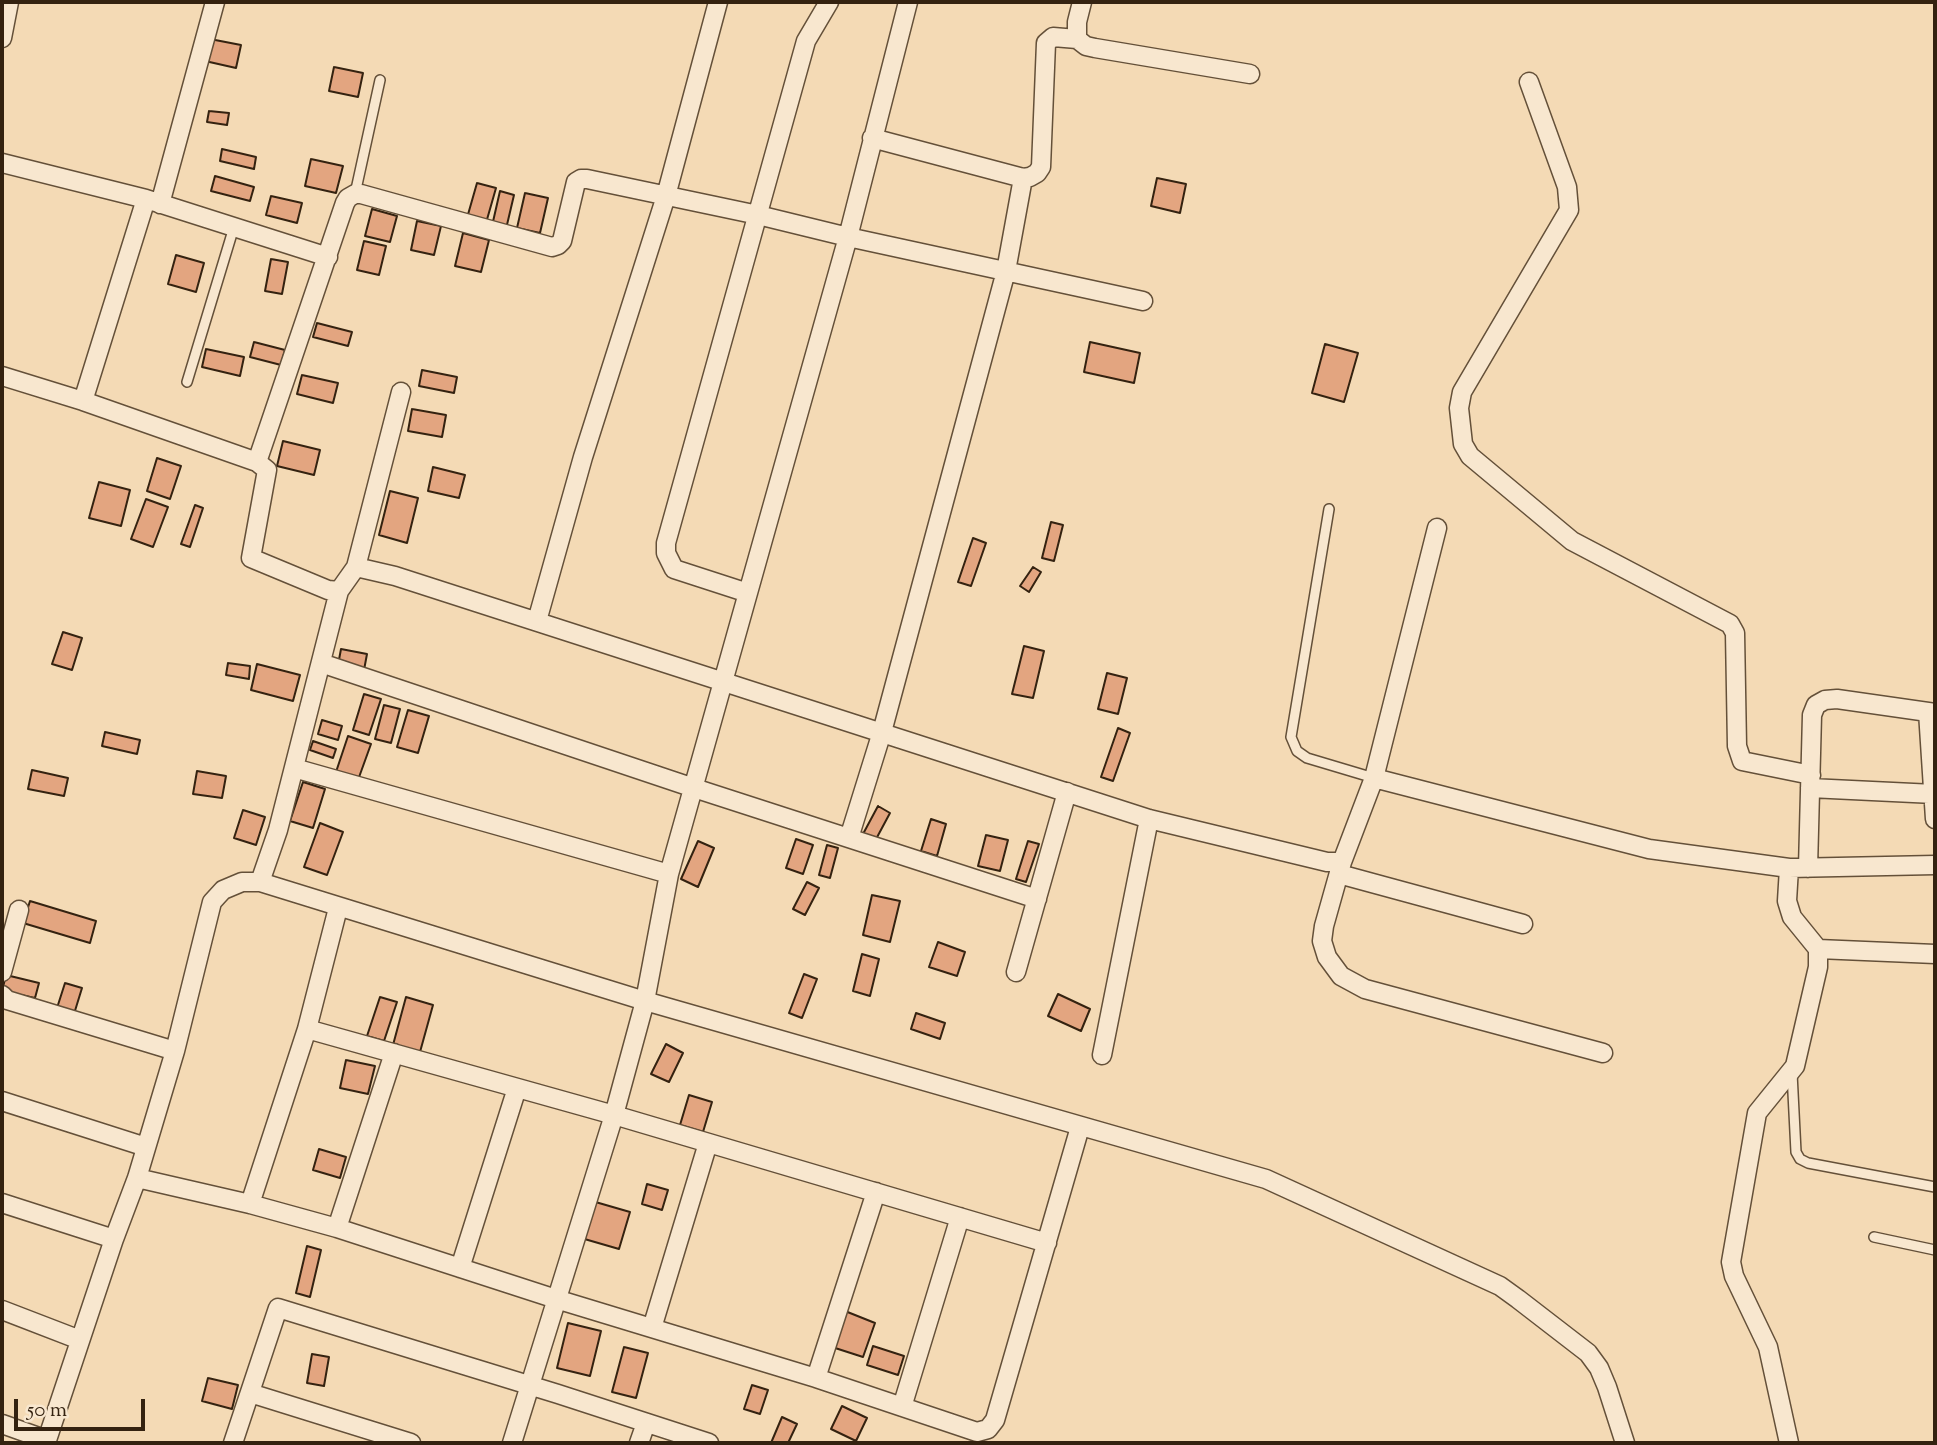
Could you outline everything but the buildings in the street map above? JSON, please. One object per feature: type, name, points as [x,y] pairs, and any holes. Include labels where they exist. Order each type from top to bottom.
[{"type":"street","points":[[2,38],[9,2]]},
{"type":"street","points":[[83,401],[153,202],[215,2]]},
{"type":"street","points":[[537,621],[583,457],[666,196],[719,2]]},
{"type":"street","points":[[748,593],[674,569],[666,553],[666,542],[806,41],[829,2]]},
{"type":"street","points":[[512,1443],[614,1115],[645,1001],[669,874],[848,237],[908,2]]},
{"type":"street","points":[[1077,39],[1077,22],[1082,2]]},
{"type":"street","points":[[872,138],[1023,178],[1037,173],[1041,167],[1046,43],[1052,37],[1077,39],[1086,46],[1095,48],[1250,74]]},
{"type":"street","points":[[1529,82],[1567,187],[1569,210],[1462,391],[1459,408],[1463,444],[1470,456],[1572,541],[1730,624],[1735,633],[1737,746],[1742,761],[1811,781],[1934,794]]},
{"type":"street","points":[[2,163],[153,202],[328,257]]},
{"type":"street","points":[[849,838],[882,732],[1006,271],[1023,178]]},
{"type":"street","points":[[257,463],[345,203],[355,194],[552,247],[562,241],[573,187],[581,179],[758,215],[1143,301]]},
{"type":"street","points":[[2,376],[83,401],[257,463],[267,470],[251,558],[328,590],[339,591]]},
{"type":"street","points":[[260,882],[278,830],[339,591],[356,568],[401,392]]},
{"type":"street","points":[[1437,528],[1374,778],[1341,868],[1324,926],[1322,941],[1327,957],[1341,976],[1366,989],[1603,1053]]},
{"type":"street","points":[[356,568],[395,576],[1149,819],[1327,862],[1523,924]]},
{"type":"street","points":[[321,663],[1037,899]]},
{"type":"street","points":[[1808,868],[1812,715],[1816,705],[1825,699],[1932,712],[1935,820]]},
{"type":"street","points":[[294,768],[669,874]]},
{"type":"street","points":[[1374,778],[1649,849],[1789,868],[1935,865]]},
{"type":"street","points":[[1016,972],[1067,792]]},
{"type":"street","points":[[1102,1055],[1149,819]]},
{"type":"street","points":[[1789,868],[1787,901],[1792,917],[1818,949],[1818,967],[1798,1059],[1792,1072],[1757,1113],[1731,1262],[1734,1276],[1768,1347],[1789,1443]]},
{"type":"street","points":[[2,1424],[46,1442],[137,1178],[175,1051],[212,902],[223,890],[242,882],[260,882],[645,1001],[1266,1179],[1500,1286],[1588,1353],[1608,1387],[1625,1443]]},
{"type":"street","points":[[250,1204],[307,1029],[338,908]]},
{"type":"street","points":[[2,972],[19,909]]},
{"type":"street","points":[[1818,949],[1935,954]]},
{"type":"street","points":[[2,995],[7,1000],[175,1051]]},
{"type":"street","points":[[307,1029],[614,1115],[1047,1243]]},
{"type":"street","points":[[337,1228],[394,1053]]},
{"type":"street","points":[[460,1268],[517,1088]]},
{"type":"street","points":[[2,1101],[146,1147]]},
{"type":"street","points":[[137,1178],[250,1204],[337,1228],[556,1299],[816,1378],[977,1432],[988,1429],[995,1420],[1080,1127]]},
{"type":"street","points":[[652,1328],[708,1143]]},
{"type":"street","points":[[816,1378],[876,1192]]},
{"type":"street","points":[[2,1203],[114,1239]]},
{"type":"street","points":[[902,1407],[960,1217]]},
{"type":"street","points":[[233,1443],[278,1308],[709,1443]]},
{"type":"street","points":[[2,1310],[80,1340]]},
{"type":"street","points":[[250,1393],[411,1443]]},
{"type":"street","points":[[639,1443],[646,1423]]},
{"type":"lane","points":[[355,194],[380,80]]},
{"type":"lane","points":[[187,382],[234,227]]},
{"type":"lane","points":[[1329,509],[1292,737],[1297,751],[1307,758],[1374,778]]},
{"type":"lane","points":[[1792,1072],[1796,1152],[1800,1160],[1935,1187]]},
{"type":"lane","points":[[1874,1237],[1935,1250]]}]
